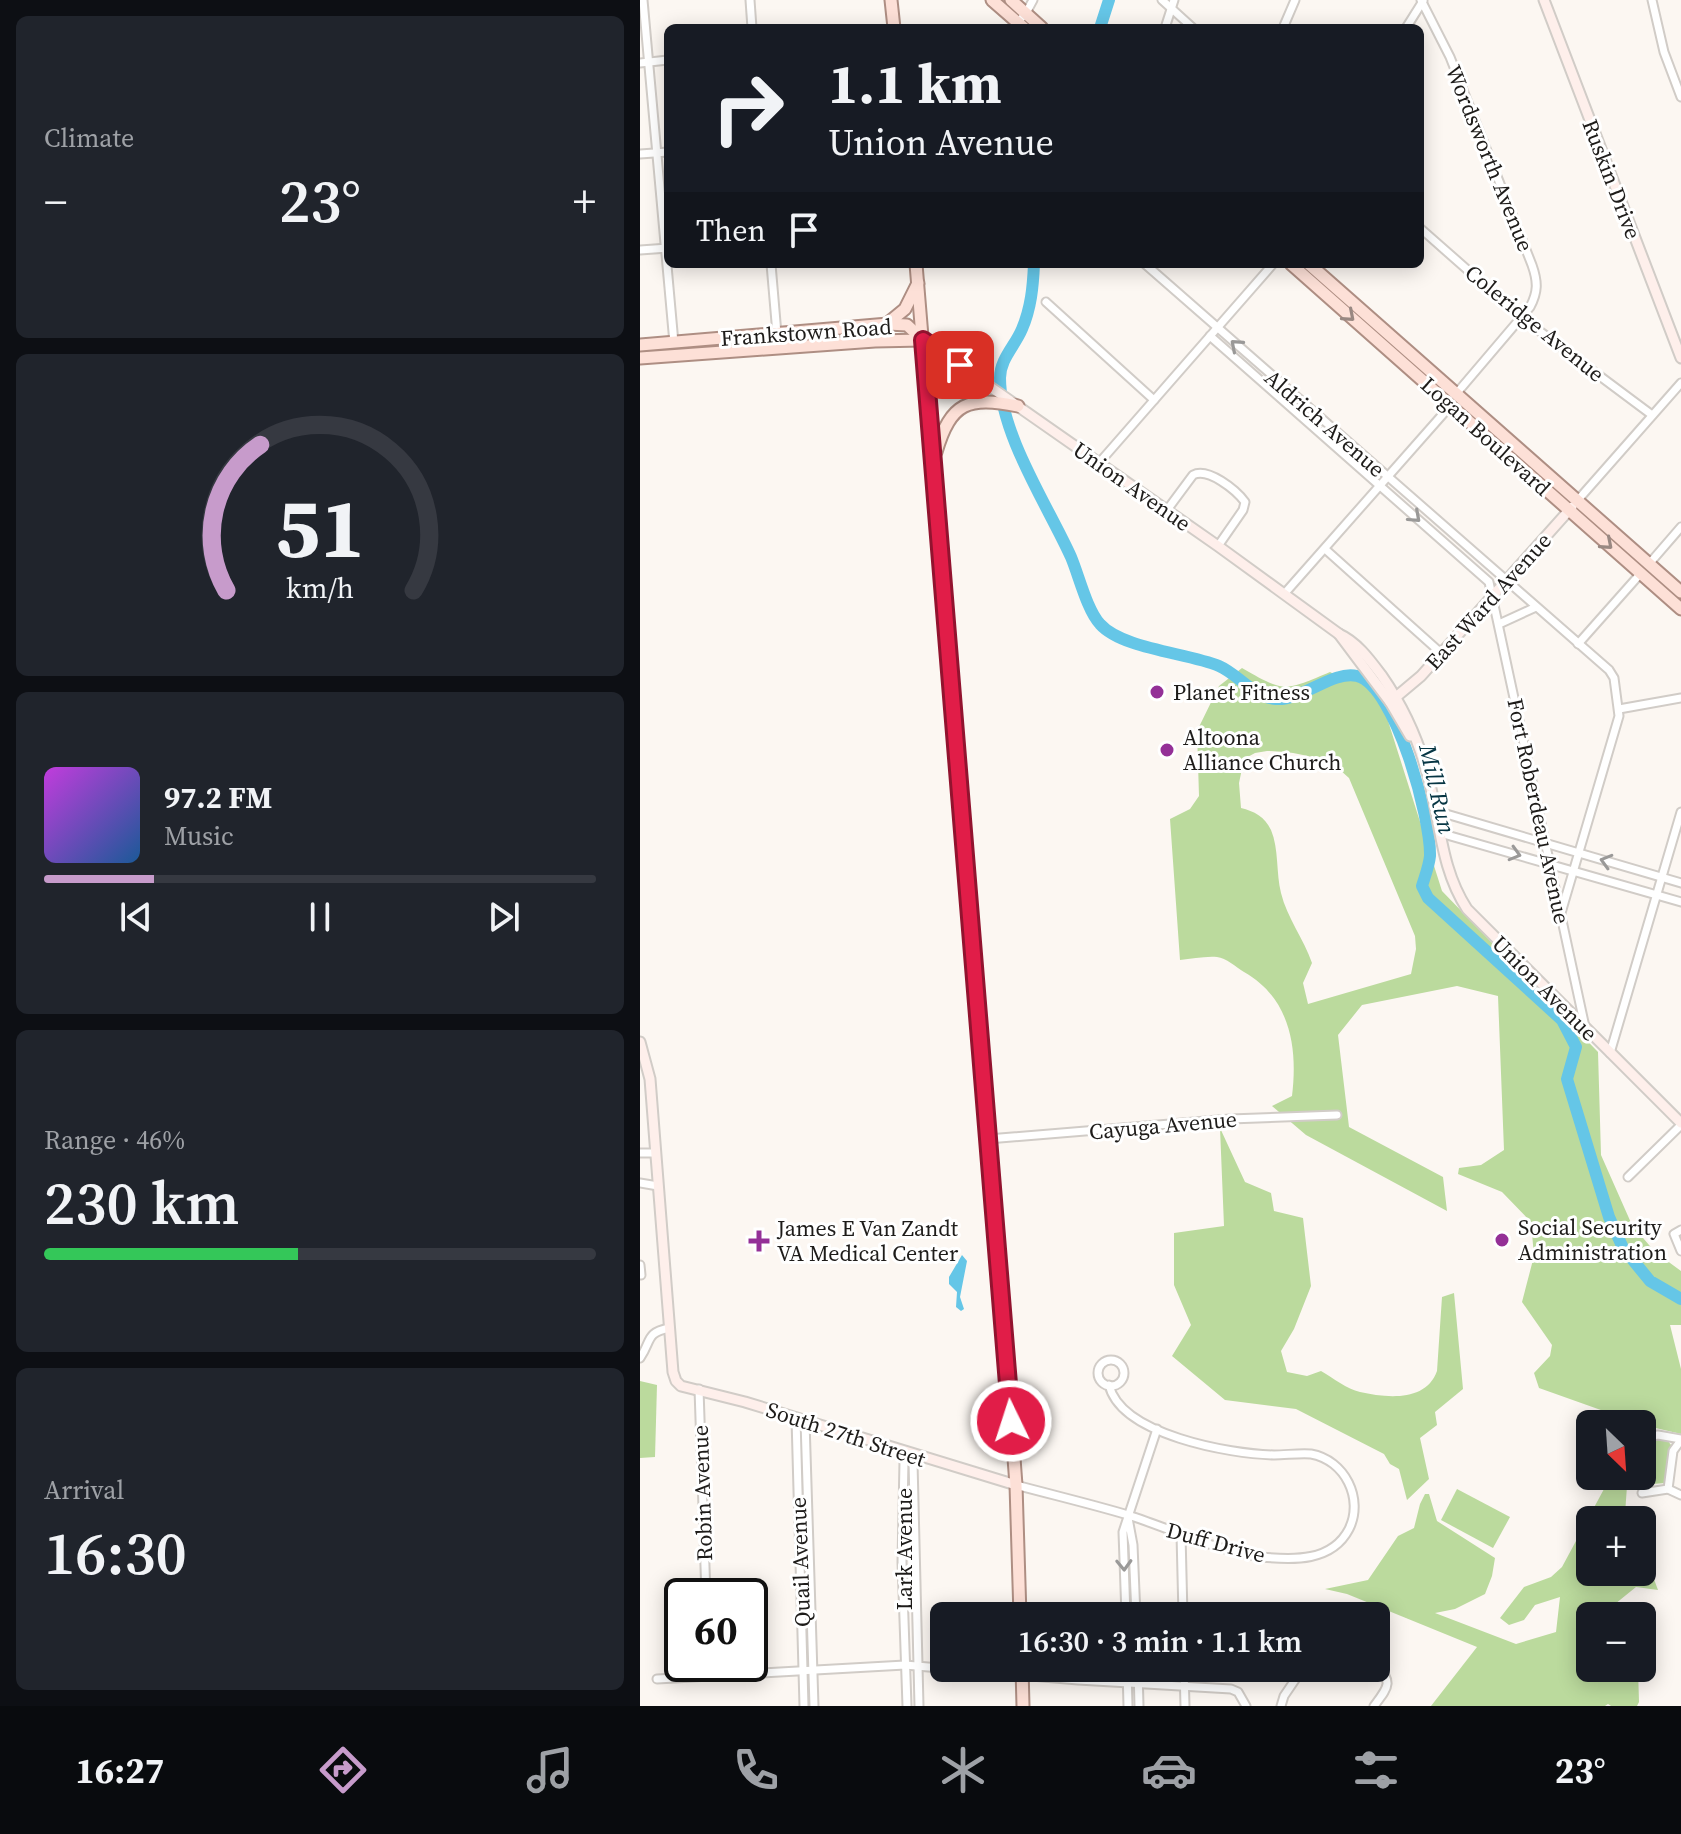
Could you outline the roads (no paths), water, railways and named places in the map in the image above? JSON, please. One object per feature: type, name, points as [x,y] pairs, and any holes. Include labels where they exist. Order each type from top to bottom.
[{"type":"main road","points":[[891,0],[894,24]]},
{"type":"main road","points":[[992,0],[1020,23]]},
{"type":"main road","points":[[1011,0],[1020,23]]},
{"type":"main road","points":[[916,268],[1016,1485],[1020,1602]]},
{"type":"main road","name":"Logan Boulevard","points":[[1296,268],[1454,400]]},
{"type":"main road","name":"Logan Boulevard","points":[[1313,268],[1454,400],[1645,569],[1681,609]]},
{"type":"main road","points":[[888,324],[905,309],[918,283]]},
{"type":"main road","name":"Frankstown Road","points":[[640,345],[888,324],[907,325],[923,340]]},
{"type":"main road","points":[[777,334],[778,350]]},
{"type":"main road","name":"Frankstown Road","points":[[640,358],[923,340]]},
{"type":"main road","points":[[674,343],[675,356]]},
{"type":"main road","points":[[933,460],[942,430],[952,414],[978,402],[1014,404]]},
{"type":"main road","name":"Logan Boulevard","points":[[1645,569],[1681,592]]},
{"type":"main road","points":[[1022,1682],[1023,1706]]},
{"type":"street","points":[[643,0],[644,62],[664,231]]},
{"type":"street","points":[[750,0],[752,24]]},
{"type":"street","points":[[1020,23],[1033,0]]},
{"type":"street","points":[[1162,0],[1172,4],[1190,24]]},
{"type":"street","points":[[1285,24],[1295,0]]},
{"type":"street","name":"Ruskin Drive","points":[[1544,0],[1681,358]]},
{"type":"street","points":[[1652,0],[1664,52],[1681,97]]},
{"type":"street","points":[[1408,24],[1422,1]]},
{"type":"street","name":"Wordsworth Avenue","points":[[1285,593],[1454,400],[1522,318],[1537,294],[1536,275],[1450,57],[1422,1]]},
{"type":"street","points":[[1166,24],[1172,4]]},
{"type":"street","points":[[644,62],[664,60]]},
{"type":"street","points":[[640,154],[664,152]]},
{"type":"street","name":"Coleridge Avenue","points":[[1424,232],[1522,318],[1652,415]]},
{"type":"street","points":[[640,250],[664,248]]},
{"type":"street","points":[[668,268],[674,343]]},
{"type":"street","points":[[771,268],[777,334]]},
{"type":"street","name":"Aldrich Avenue","points":[[1150,268],[1609,670],[1614,678],[1619,709]]},
{"type":"street","points":[[1099,463],[1270,268]]},
{"type":"street","points":[[1046,302],[1154,400]]},
{"type":"street","name":"Aldrich Avenue","points":[[1210,336],[1489,582],[1492,596]]},
{"type":"street","name":"Union Avenue","points":[[923,340],[1339,634],[1349,638],[1407,715],[1428,776],[1448,873],[1467,909],[1681,1124]]},
{"type":"street","points":[[1573,506],[1681,383]]},
{"type":"street","points":[[1167,510],[1199,471],[1240,496],[1245,502],[1243,510],[1218,546]]},
{"type":"street","name":"East Ward Avenue","points":[[1393,699],[1421,676],[1573,506]]},
{"type":"street","points":[[1578,644],[1681,527]]},
{"type":"street","points":[[1325,549],[1441,653]]},
{"type":"street","name":"Fort Roberdeau Avenue","points":[[1492,596],[1585,1027]]},
{"type":"street","points":[[1499,624],[1536,607]]},
{"type":"street","points":[[1561,913],[1619,709],[1681,698]]},
{"type":"street","points":[[1436,811],[1681,883]]},
{"type":"street","points":[[1610,1053],[1681,812]]},
{"type":"street","points":[[1440,833],[1681,902]]},
{"type":"street","points":[[640,1042],[650,1079],[669,1328],[650,1336],[640,1358]]},
{"type":"street","name":"Cayuga Avenue","points":[[988,1139],[1230,1119],[1337,1115]]},
{"type":"street","points":[[1628,1177],[1681,1124]]},
{"type":"street","points":[[640,1153],[655,1153]]},
{"type":"street","points":[[640,1183],[658,1186]]},
{"type":"street","points":[[1681,1230],[1674,1234],[1681,1251]]},
{"type":"street","points":[[640,1265],[641,1275]]},
{"type":"street","name":"South 27th Street","points":[[669,1328],[673,1372],[681,1386],[1016,1485]]},
{"type":"street","name":"Duff Drive","points":[[1016,1485],[1128,1515],[1258,1556],[1285,1559],[1318,1555],[1336,1546],[1348,1530],[1354,1511],[1352,1491],[1336,1466],[1311,1454],[1273,1455],[1226,1451],[1193,1444],[1157,1429],[1123,1408],[1112,1396],[1109,1385]]},
{"type":"street","name":"Robin Avenue","points":[[699,1389],[705,1578]]},
{"type":"street","name":"Quail Avenue","points":[[801,1420],[814,1706]]},
{"type":"street","name":"Quail Avenue","points":[[801,1420],[804,1706]]},
{"type":"street","points":[[1126,1602],[1123,1532],[1157,1429]]},
{"type":"street","points":[[1656,1435],[1681,1440],[1673,1451],[1668,1489]]},
{"type":"street","name":"Lark Avenue","points":[[907,1706],[902,1562],[904,1461],[910,1455],[913,1462],[919,1706]]},
{"type":"street","points":[[1642,1493],[1668,1489],[1681,1495]]},
{"type":"street","points":[[1128,1515],[1133,1545],[1135,1602]]},
{"type":"street","points":[[1181,1534],[1183,1602]]},
{"type":"street","points":[[801,1589],[811,1588]]},
{"type":"street","points":[[768,1672],[905,1665],[930,1667]]},
{"type":"street","points":[[657,1679],[664,1678]]},
{"type":"street","points":[[1118,1682],[1231,1689],[1238,1692],[1246,1706]]},
{"type":"street","points":[[1185,1682],[1185,1706]]},
{"type":"street","points":[[1281,1706],[1294,1682]]},
{"type":"street","points":[[1374,1706],[1388,1682]]},
{"type":"street","points":[[1128,1683],[1128,1706]]},
{"type":"street","points":[[1139,1684],[1139,1706]]},
{"type":"water","points":[[962,1255],[967,1261],[960,1297],[964,1309],[961,1311],[956,1307],[957,1292],[949,1284],[949,1277]]},
{"type":"waterway","name":"Mill Run","points":[[1101,24],[1109,0]]},
{"type":"waterway","name":"Mill Run","points":[[1034,268],[1028,313],[1001,371],[1002,400],[1016,446],[1071,557],[1095,618],[1110,632],[1139,645],[1219,666],[1268,698],[1286,698],[1348,675],[1357,676],[1371,685],[1398,728],[1418,786],[1429,838],[1430,856],[1422,886],[1428,898],[1562,1020],[1576,1047],[1567,1079],[1609,1217],[1623,1248],[1650,1281],[1681,1299]]},
{"type":"place","name":"Planet Fitness","points":[[1157,692]]},
{"type":"place","name":"Altoona Alliance Church","points":[[1167,750]]},
{"type":"place","name":"Social Security Administration","points":[[1502,1240]]},
{"type":"place","name":"James E Van Zandt VA Medical Center","points":[[759,1241]]}]
